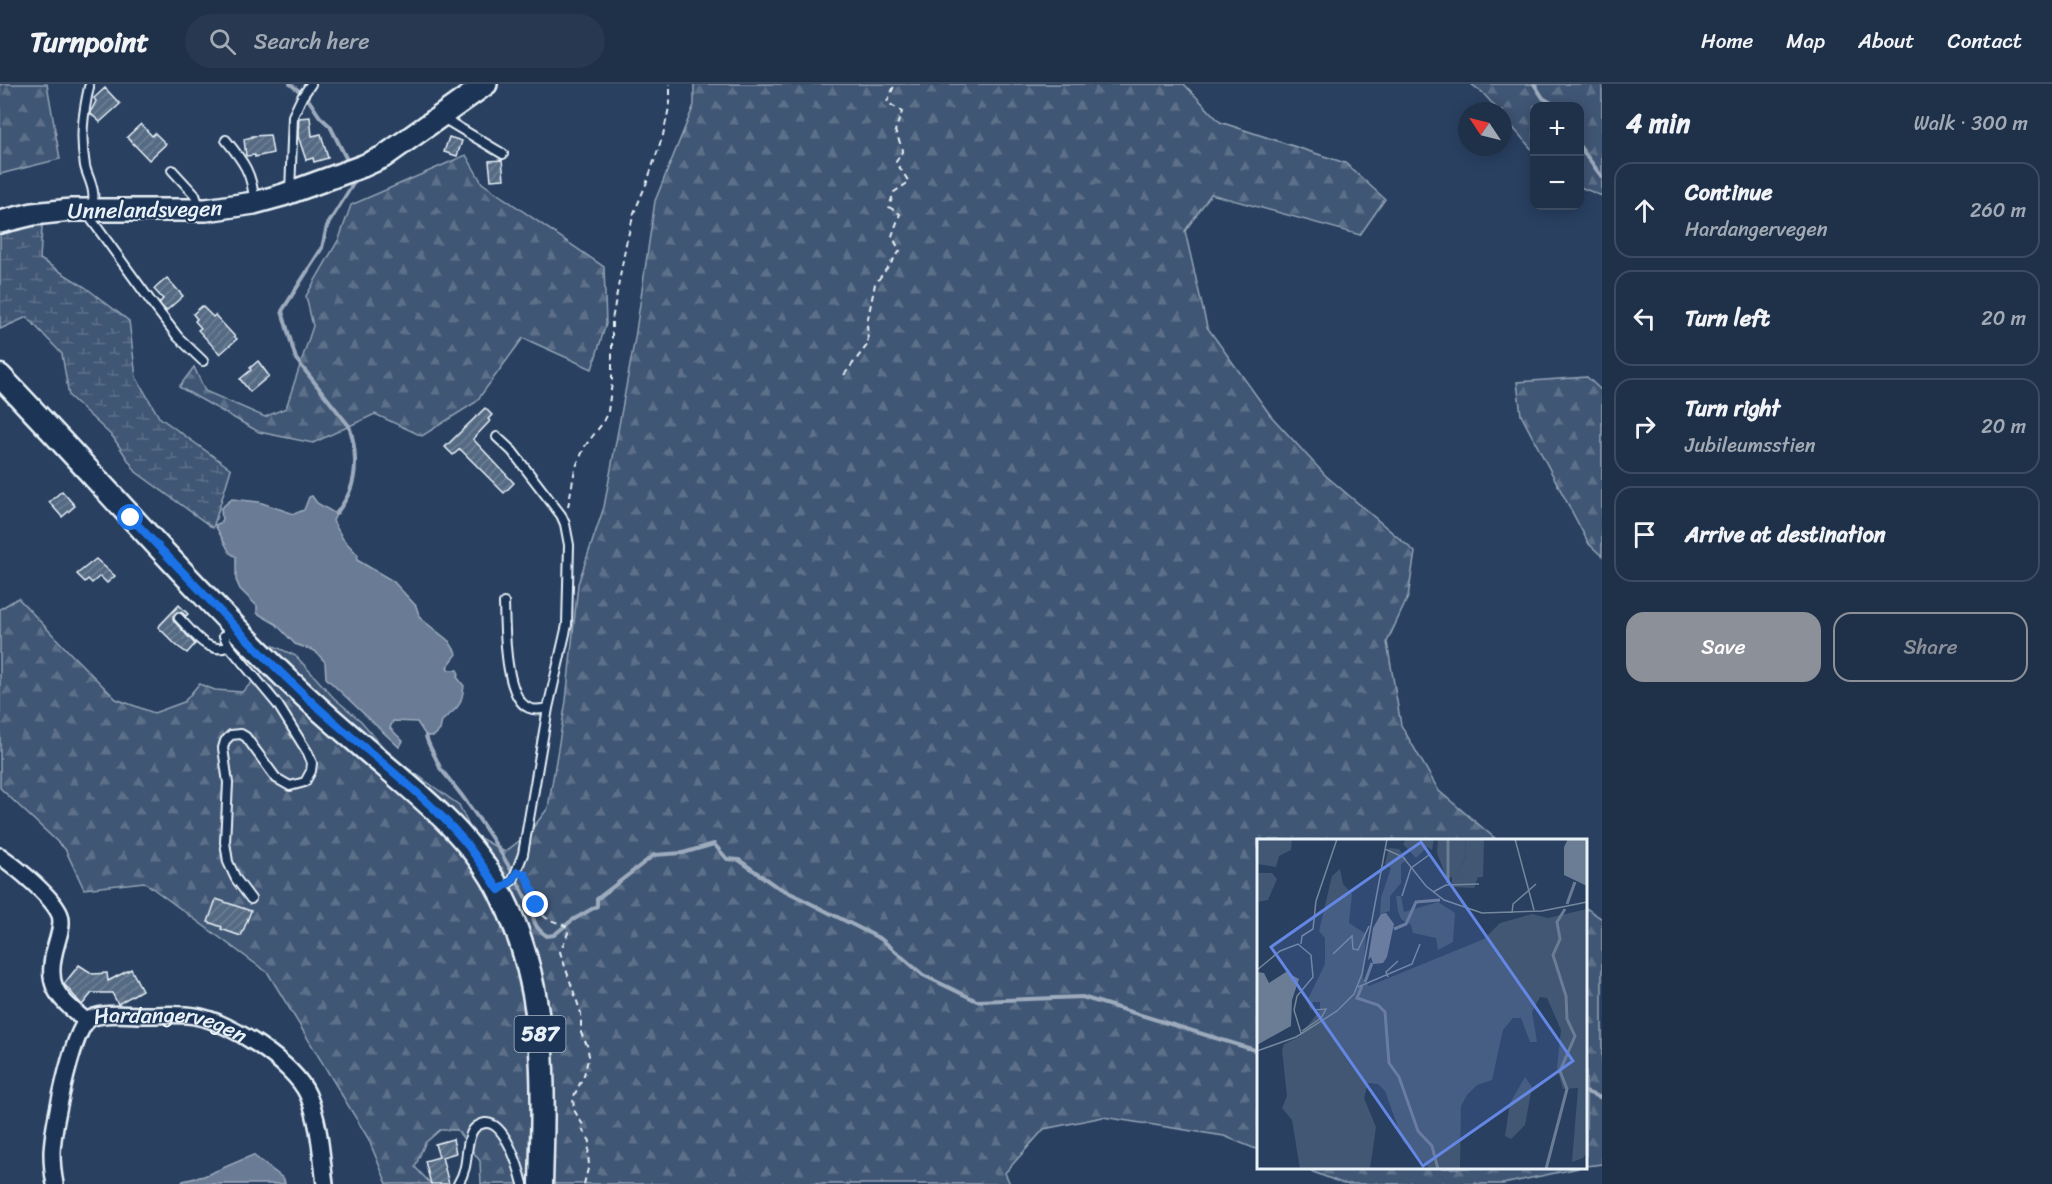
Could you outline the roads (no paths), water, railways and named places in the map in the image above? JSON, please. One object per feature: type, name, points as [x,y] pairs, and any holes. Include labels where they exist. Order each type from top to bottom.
[{"type":"main road","name":"Unnelandsvegen","points":[[0,222],[33,214],[92,209],[201,210],[254,203],[290,193],[383,157],[486,84]]},
{"type":"main road","name":"587","points":[[0,376],[131,518],[232,636],[405,783],[449,825],[479,860],[499,890],[524,951],[537,1009],[543,1077],[541,1184]]},
{"type":"street","points":[[0,856],[23,874],[56,908],[61,917],[51,972],[54,990],[64,1003],[86,1022]]},
{"type":"street","name":"Hardangervegen","points":[[55,1184],[52,1151],[56,1121],[77,1038],[86,1022],[94,1017],[109,1015],[177,1014],[196,1016],[226,1026],[255,1044],[296,1077],[307,1093],[318,1125],[325,1184]]},
{"type":"lane","points":[[290,193],[292,124],[297,105],[310,86]]},
{"type":"lane","points":[[89,87],[83,112],[82,135],[86,169],[93,191],[90,216],[95,226],[172,328],[203,361]]},
{"type":"lane","points":[[441,116],[503,154]]},
{"type":"lane","points":[[226,140],[240,158],[251,178],[254,203]]},
{"type":"lane","points":[[172,170],[195,195],[201,210]]},
{"type":"lane","points":[[497,437],[512,451],[561,515],[569,545],[567,625],[548,708],[523,854],[513,880],[499,890]]},
{"type":"lane","points":[[504,603],[508,669],[520,699],[532,710],[548,708]]},
{"type":"lane","points":[[179,618],[211,648],[218,650],[232,636],[278,705],[312,763],[311,771],[305,782],[290,786],[276,778],[246,737],[241,734],[231,735],[225,741],[224,756],[228,783],[225,842],[228,862],[251,899]]},
{"type":"lane","points":[[458,1184],[467,1165],[470,1136],[476,1127],[487,1123],[493,1124],[503,1134],[516,1161],[523,1184]]},
{"type":"waterway","points":[[290,84],[306,96],[320,117],[330,126],[349,164]]},
{"type":"waterway","points":[[1534,84],[1543,98],[1550,102]]},
{"type":"waterway","points":[[1584,152],[1602,177]]},
{"type":"waterway","points":[[336,514],[348,496],[354,477],[355,460],[349,426],[296,359],[282,311],[322,248],[327,226],[356,179]]},
{"type":"waterway","points":[[426,736],[440,768],[477,816],[499,850],[528,902],[536,925],[547,936],[554,935],[571,921],[597,906],[597,899],[654,855],[683,853],[714,844],[727,859],[739,860],[774,885],[881,939],[923,975],[977,1001],[1082,997],[1257,1051]]},
{"type":"waterway","points":[[1587,1092],[1602,1098]]}]
